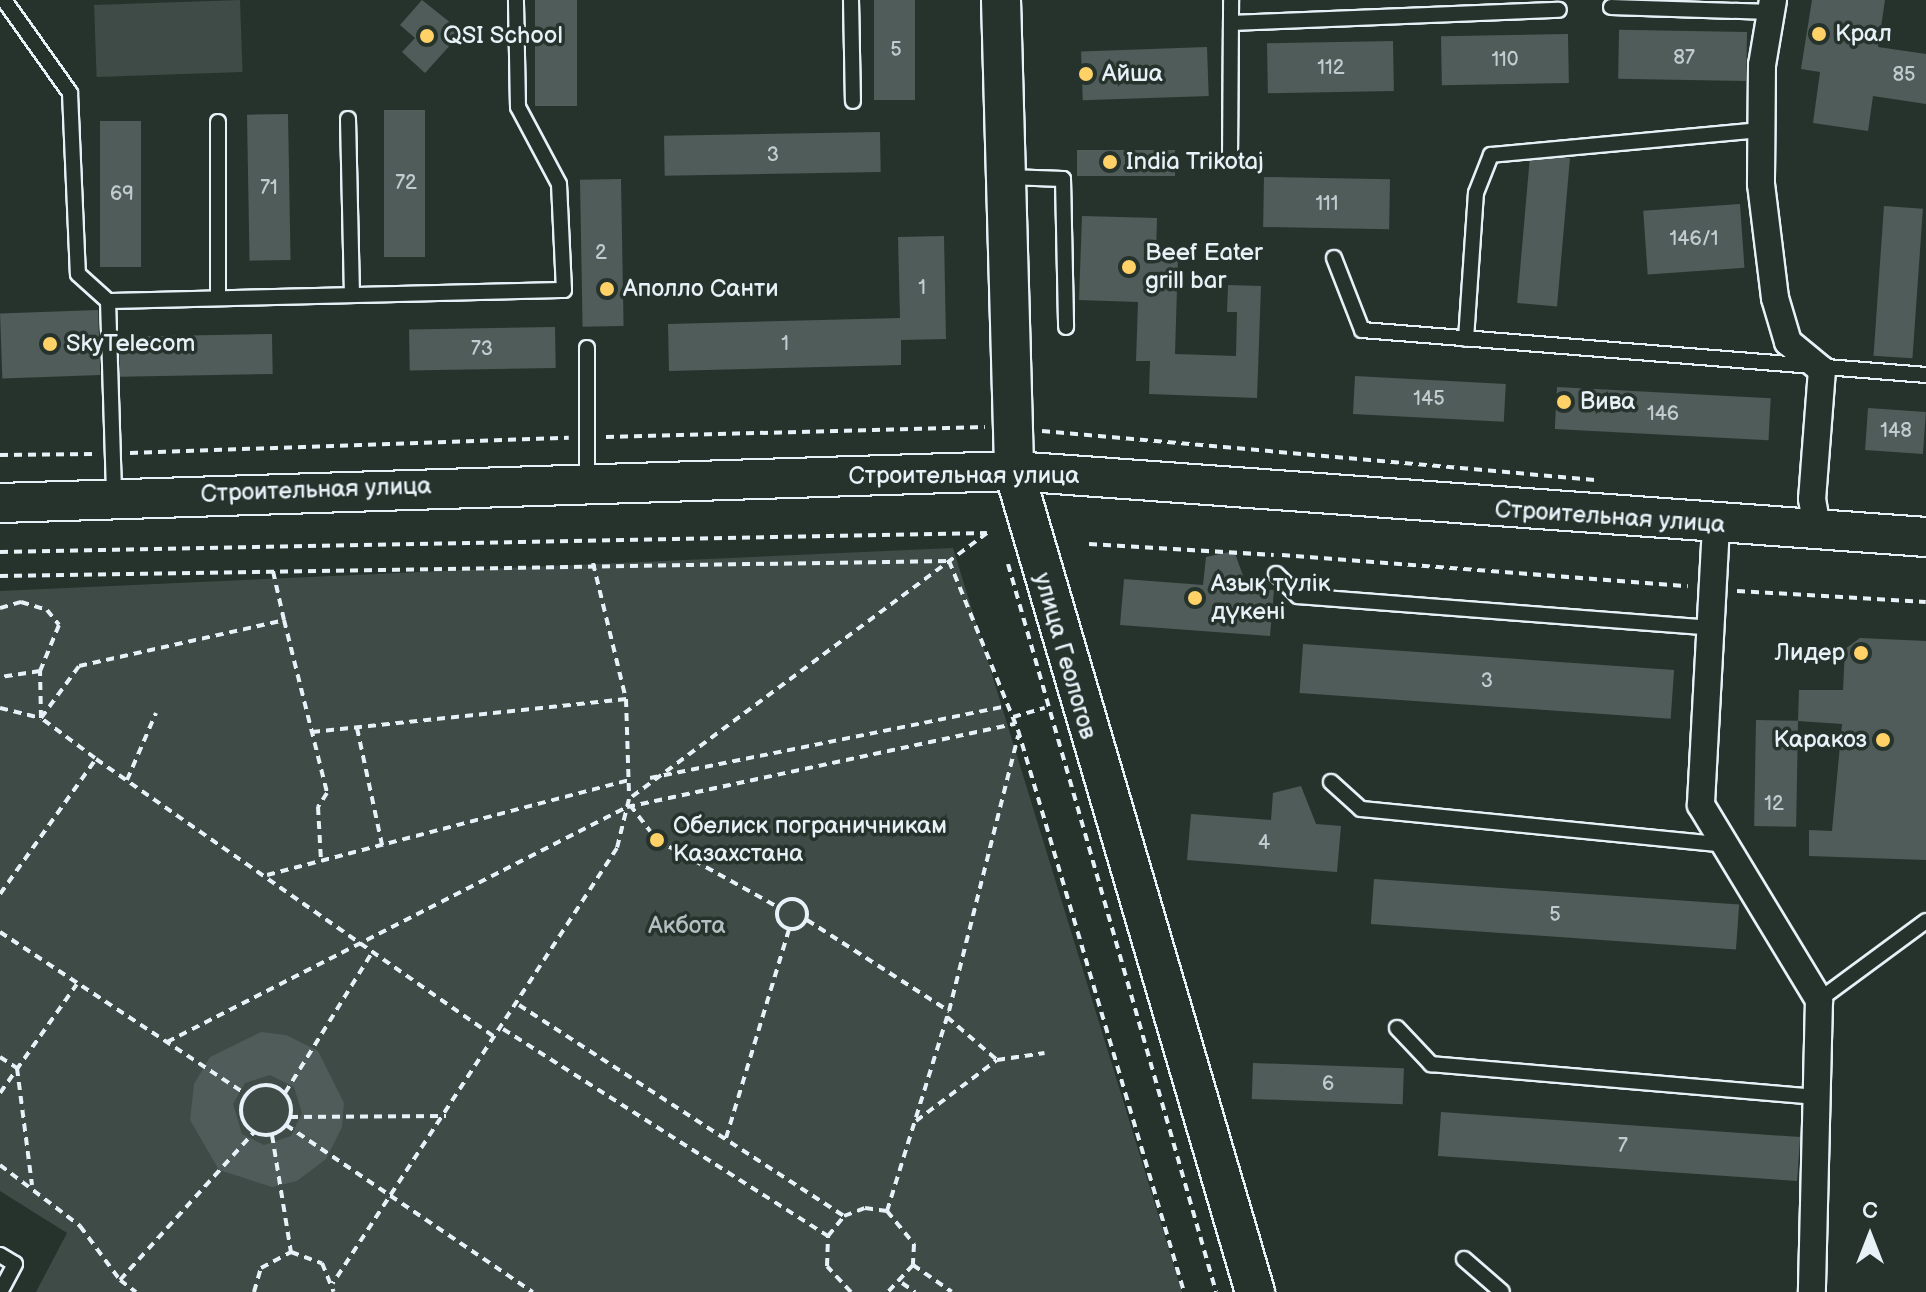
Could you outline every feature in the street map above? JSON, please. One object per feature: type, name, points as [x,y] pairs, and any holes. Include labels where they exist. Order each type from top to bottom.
[{"type":"main road","name":"улица Геологов","points":[[1001,0],[1014,471],[1060,701],[1255,1292]]},
{"type":"main road","name":"Строительная улица","points":[[0,503],[114,495],[1014,471],[1716,526],[1926,537]]},
{"type":"street","points":[[1772,6],[1762,130],[1775,298],[1788,342],[1822,370],[1812,499],[1818,532]]},
{"type":"street","points":[[1716,526],[1701,805],[1720,844],[1819,1000],[1812,1292]]},
{"type":"lane","points":[[4,0],[70,93],[78,274],[108,301],[564,290],[559,184],[518,107],[516,0]]},
{"type":"lane","points":[[851,0],[853,101]]},
{"type":"lane","points":[[1230,159],[1231,0]]},
{"type":"lane","points":[[1611,7],[1772,6]]},
{"type":"lane","points":[[1231,23],[1559,10]]},
{"type":"lane","points":[[348,119],[352,295]]},
{"type":"lane","points":[[218,122],[218,298]]},
{"type":"lane","points":[[1466,339],[1476,193],[1491,155],[1762,130]]},
{"type":"lane","points":[[1005,177],[1063,179],[1066,327]]},
{"type":"lane","points":[[1334,258],[1362,330],[1822,370],[1926,375]]},
{"type":"lane","points":[[108,301],[114,495]]},
{"type":"lane","points":[[587,348],[587,482]]},
{"type":"lane","points":[[1276,574],[1298,596],[1712,628]]},
{"type":"lane","points":[[1331,782],[1361,809],[1720,844]]},
{"type":"lane","points":[[1819,1000],[1926,921]]},
{"type":"lane","points":[[1397,1028],[1431,1064],[1819,1097]]},
{"type":"lane","points":[[0,1255],[15,1264],[0,1292]]},
{"type":"lane","points":[[1464,1259],[1502,1292]]},
{"type":"path","points":[[1180,444],[1607,481]]},
{"type":"path","points":[[0,552],[987,533],[648,779],[629,799]]},
{"type":"path","points":[[1089,544],[1627,577],[1713,590],[1926,602]]},
{"type":"path","points":[[1007,550],[1060,701],[1216,1292]]},
{"type":"path","points":[[0,576],[593,563],[949,561]]},
{"type":"path","points":[[949,561],[1018,730],[1184,1292]]},
{"type":"path","points":[[333,1283],[497,1039],[617,848],[629,799],[626,699],[593,563]]},
{"type":"path","points":[[273,571],[327,793],[318,807],[321,861]]},
{"type":"path","points":[[0,608],[21,602],[47,610],[59,625],[40,671],[41,718]]},
{"type":"path","points":[[41,718],[79,666],[284,620]]},
{"type":"path","points":[[0,677],[40,671]]},
{"type":"path","points":[[312,732],[626,699]]},
{"type":"path","points":[[1013,717],[1060,701]]},
{"type":"path","points":[[648,779],[1008,706]]},
{"type":"path","points":[[0,708],[41,718],[497,1039]]},
{"type":"path","points":[[127,780],[156,713]]},
{"type":"path","points":[[167,1042],[628,807],[1016,724]]},
{"type":"path","points":[[357,728],[382,845]]},
{"type":"path","points":[[887,1211],[948,1014],[1018,730]]},
{"type":"path","points":[[0,894],[96,759]]},
{"type":"path","points":[[266,875],[628,780]]},
{"type":"path","points":[[628,807],[657,840],[778,907]]},
{"type":"path","points":[[778,907],[795,898],[807,907],[807,920]]},
{"type":"path","points":[[778,907],[778,921],[789,929]]},
{"type":"path","points":[[807,920],[948,1014],[997,1060]]},
{"type":"path","points":[[726,1138],[789,929],[807,920]]},
{"type":"path","points":[[0,932],[246,1094]]},
{"type":"path","points":[[254,1132],[272,1134],[286,1125],[290,1117],[285,1093],[373,951]]},
{"type":"path","points":[[0,1093],[77,983]]},
{"type":"path","points":[[519,1005],[844,1216]]},
{"type":"path","points":[[503,1029],[828,1236]]},
{"type":"path","points":[[914,1123],[997,1060],[1044,1053]]},
{"type":"path","points":[[0,1057],[17,1068],[32,1185]]},
{"type":"path","points":[[246,1094],[269,1085],[285,1093]]},
{"type":"path","points":[[246,1094],[241,1111],[254,1132]]},
{"type":"path","points":[[290,1117],[446,1116]]},
{"type":"path","points":[[286,1125],[533,1292]]},
{"type":"path","points":[[120,1280],[254,1132]]},
{"type":"path","points":[[272,1134],[291,1252]]},
{"type":"path","points":[[0,1165],[32,1185],[80,1226],[120,1280],[136,1292]]},
{"type":"path","points":[[851,1292],[827,1266],[828,1236],[844,1216],[865,1208],[887,1211],[914,1244],[913,1265],[902,1283],[888,1292]]},
{"type":"path","points":[[254,1292],[261,1268],[291,1252],[322,1263],[333,1283],[334,1292]]},
{"type":"path","points":[[913,1265],[952,1292]]},
{"type":"path","points":[[902,1283],[915,1292]]},
{"type":"green space","points":[[240,0],[243,72],[97,77],[94,5]]},
{"type":"green space","name":"Акбота","points":[[953,548],[1182,1292],[36,1292],[67,1233],[0,1191],[0,591]]},
{"type":"building","points":[[422,0],[462,32],[425,73],[402,52],[415,38],[400,25]]},
{"type":"building","points":[[535,0],[577,0],[577,106],[535,106]]},
{"type":"building","points":[[874,0],[915,0],[915,100],[874,100]]},
{"type":"building","points":[[1812,0],[1885,0],[1878,47],[1926,54],[1926,104],[1873,96],[1868,131],[1813,123],[1820,72],[1801,69]]},
{"type":"building","points":[[1619,30],[1747,32],[1746,81],[1618,79]]},
{"type":"building","points":[[1568,34],[1569,83],[1442,85],[1441,36]]},
{"type":"building","points":[[1393,41],[1394,91],[1268,93],[1267,43]]},
{"type":"building","points":[[1207,47],[1209,96],[1083,100],[1081,51]]},
{"type":"building","points":[[384,110],[425,110],[425,257],[384,257]]},
{"type":"building","points":[[288,114],[291,260],[250,261],[247,115]]},
{"type":"building","points":[[100,121],[141,121],[141,267],[100,267]]},
{"type":"building","points":[[880,132],[881,172],[665,176],[664,136]]},
{"type":"building","points":[[1077,150],[1175,150],[1175,176],[1077,176]]},
{"type":"building","points":[[1530,155],[1570,158],[1557,306],[1517,303]]},
{"type":"building","points":[[1264,177],[1390,179],[1389,229],[1263,227]]},
{"type":"building","points":[[621,179],[624,326],[583,327],[580,180]]},
{"type":"building","points":[[1740,204],[1744,268],[1648,275],[1643,211]]},
{"type":"building","points":[[1884,206],[1923,209],[1912,358],[1874,356]]},
{"type":"building","points":[[1082,216],[1157,218],[1156,254],[1178,255],[1175,354],[1236,356],[1237,312],[1227,312],[1228,285],[1261,286],[1257,398],[1149,394],[1150,361],[1136,361],[1138,302],[1079,300]]},
{"type":"building","points":[[944,236],[946,339],[901,340],[901,365],[669,371],[668,324],[900,318],[898,237]]},
{"type":"building","name":"SkyTelecom","points":[[98,310],[100,375],[2,378],[0,313]]},
{"type":"building","points":[[555,327],[556,368],[410,371],[409,330]]},
{"type":"building","points":[[272,334],[273,374],[120,377],[119,337]]},
{"type":"building","points":[[1355,376],[1506,384],[1504,422],[1353,414]]},
{"type":"building","points":[[1557,387],[1771,398],[1769,440],[1555,429]]},
{"type":"building","points":[[1868,408],[1926,412],[1923,454],[1865,450]]},
{"type":"building","points":[[1234,551],[1248,589],[1274,590],[1270,636],[1120,625],[1124,579],[1203,585],[1206,557]]},
{"type":"building","points":[[1860,638],[1926,641],[1926,860],[1809,856],[1809,830],[1832,831],[1842,724],[1798,721],[1799,690],[1843,690],[1845,649]]},
{"type":"building","points":[[1303,644],[1674,670],[1671,719],[1300,693]]},
{"type":"building","points":[[1756,720],[1798,721],[1796,827],[1754,826]]},
{"type":"building","points":[[1301,786],[1316,824],[1341,826],[1337,872],[1187,860],[1191,814],[1271,820],[1273,793]]},
{"type":"building","points":[[1374,879],[1739,905],[1736,949],[1371,924]]},
{"type":"building","points":[[261,1032],[286,1035],[318,1051],[344,1103],[342,1127],[326,1159],[297,1181],[272,1187],[219,1170],[190,1120],[194,1084],[210,1057]],"holes":[[[270,1075],[294,1087],[302,1113],[291,1136],[264,1145],[242,1134],[233,1104],[245,1083]]]},
{"type":"building","points":[[1253,1063],[1404,1068],[1403,1104],[1252,1099]]},
{"type":"building","points":[[1441,1112],[1800,1137],[1797,1181],[1438,1156]]},
{"type":"place","name":"Крал","points":[[1819,34]]},
{"type":"place","name":"QSI School","points":[[427,36]]},
{"type":"place","name":"Айша","points":[[1086,74]]},
{"type":"place","name":"India Trikotaj","points":[[1110,162]]},
{"type":"place","name":"Beef Eater grill bar","points":[[1129,267]]},
{"type":"place","name":"Аполло Санти","points":[[607,289]]},
{"type":"place","name":"SkyTelecom","points":[[50,344]]},
{"type":"place","name":"Вива","points":[[1564,402]]},
{"type":"place","name":"Азық түлік дүкені","points":[[1195,598]]},
{"type":"place","name":"Лидер","points":[[1861,653]]},
{"type":"place","name":"Каракоз","points":[[1883,740]]},
{"type":"place","name":"Обелиск пограничникам Казахстана","points":[[657,840]]}]
